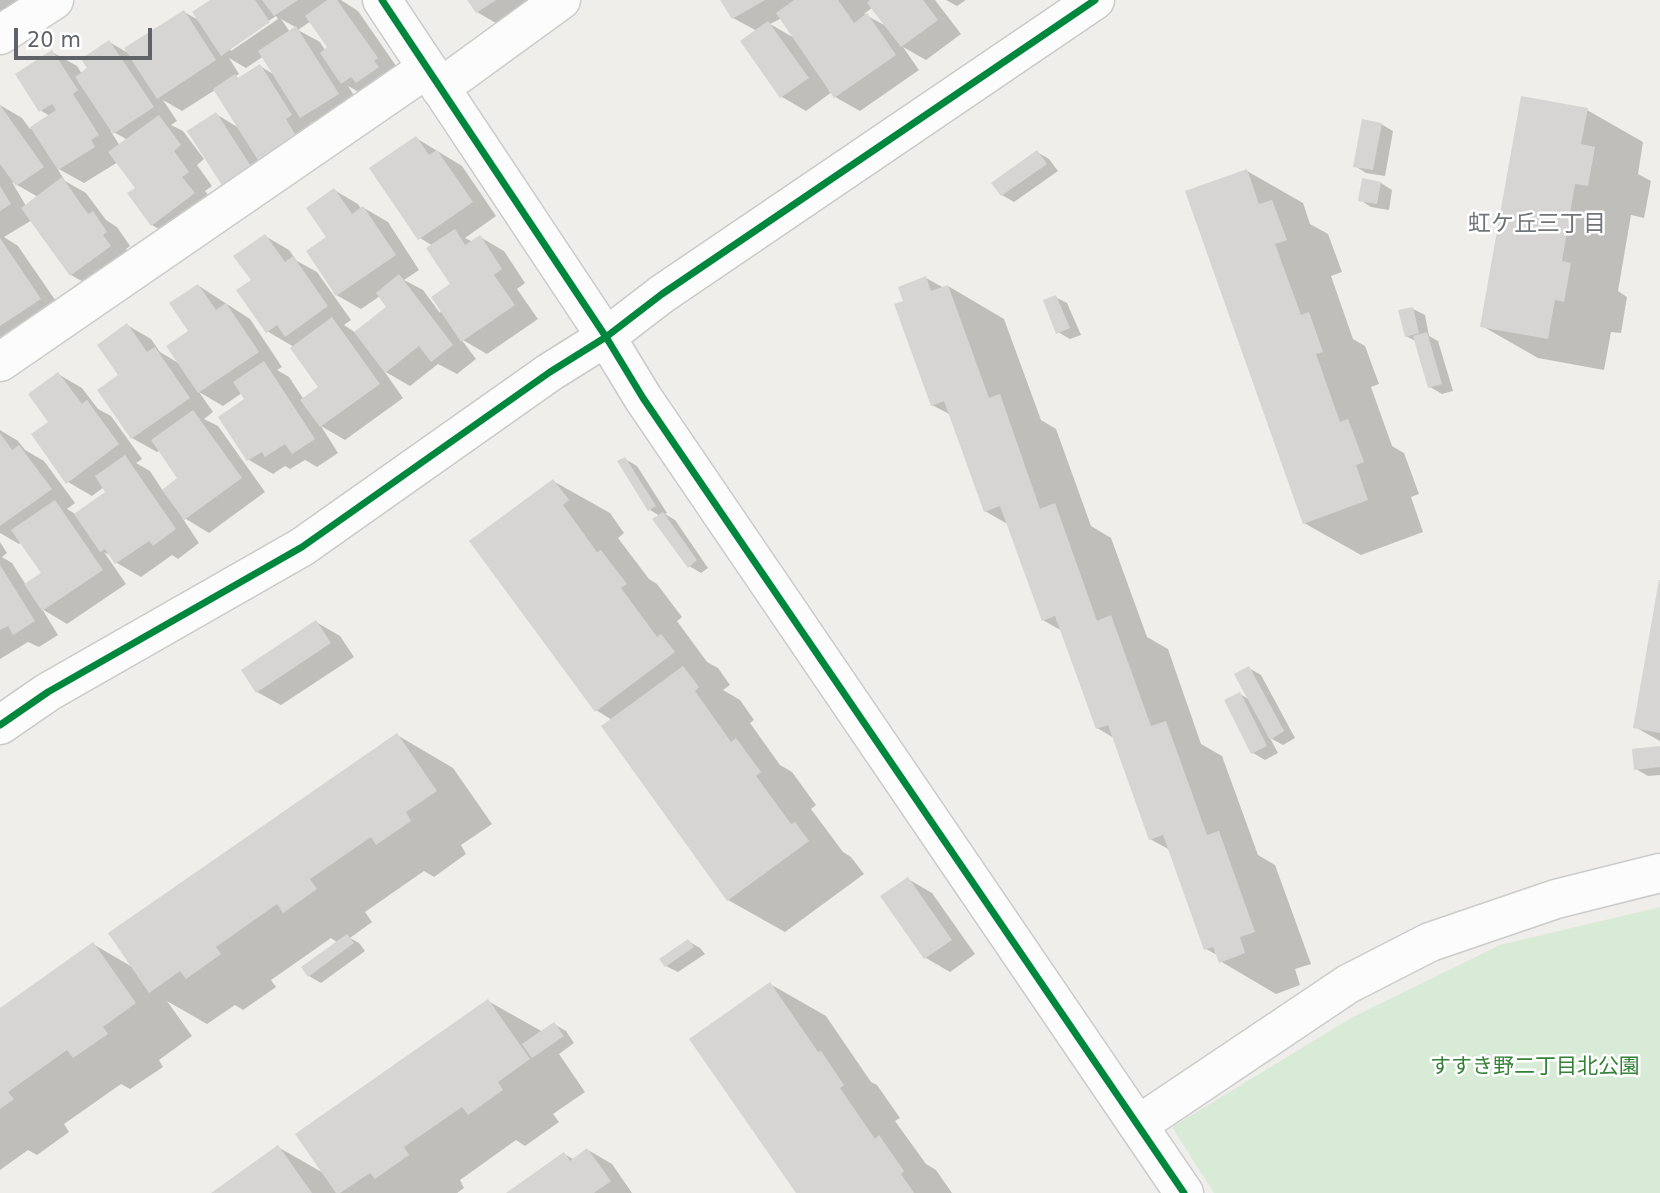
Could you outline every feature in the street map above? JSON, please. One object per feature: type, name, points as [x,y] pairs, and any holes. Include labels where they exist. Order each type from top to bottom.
[{"type":"street","points":[[0,35],[54,0]]},
{"type":"street","points":[[382,0],[606,337],[643,398],[1184,1193]]},
{"type":"street","points":[[0,362],[433,79],[561,0]]},
{"type":"street","points":[[0,725],[48,692],[302,547],[550,373],[606,337],[674,286],[1095,0]]},
{"type":"street","points":[[1139,1125],[1348,984],[1430,942],[1556,899],[1660,873]]},
{"type":"green space","name":"すすき野二丁目北公園","points":[[1660,907],[1660,1193],[1214,1193],[1172,1127],[1351,1018],[1500,945]]},
{"type":"building","points":[[210,0],[255,0],[270,22],[221,56],[192,12]]},
{"type":"building","points":[[262,0],[298,0],[274,16]]},
{"type":"building","points":[[327,0],[337,0],[378,58],[374,61],[379,67],[356,83],[351,77],[341,84],[320,53],[327,47],[305,16]]},
{"type":"building","points":[[467,0],[496,0],[476,13]]},
{"type":"building","points":[[720,0],[765,0],[732,19]]},
{"type":"building","points":[[794,0],[838,0],[854,23],[867,13],[896,55],[834,98],[776,13]]},
{"type":"building","points":[[870,0],[923,0],[938,20],[901,47],[867,3]]},
{"type":"building","points":[[184,10],[216,60],[157,99],[124,48]]},
{"type":"building","points":[[768,21],[809,78],[780,98],[740,41]]},
{"type":"building","points":[[296,26],[339,94],[300,118],[258,51]]},
{"type":"building","points":[[109,40],[154,107],[113,134],[75,77],[87,68],[81,59]]},
{"type":"building","points":[[52,50],[78,90],[73,94],[99,135],[91,140],[95,147],[58,170],[30,127],[56,110],[52,104],[39,112],[15,74]]},
{"type":"building","points":[[260,64],[292,115],[286,119],[301,144],[263,168],[213,89],[235,74],[238,78]]},
{"type":"building","points":[[1521,96],[1588,108],[1581,144],[1595,147],[1588,186],[1575,184],[1562,261],[1571,263],[1564,302],[1555,300],[1548,339],[1480,327]]},
{"type":"building","points":[[0,105],[44,167],[16,186],[0,164]]},
{"type":"building","points":[[216,112],[254,171],[225,190],[187,131]]},
{"type":"building","points":[[159,115],[181,145],[174,151],[189,172],[182,177],[195,193],[151,226],[127,193],[135,188],[108,152]]},
{"type":"building","points":[[1362,119],[1382,123],[1373,170],[1353,167]]},
{"type":"building","points":[[416,136],[429,155],[437,150],[473,202],[418,240],[369,168]]},
{"type":"building","points":[[1037,150],[1047,164],[1001,196],[991,183]]},
{"type":"building","points":[[1247,169],[1259,204],[1272,200],[1287,240],[1275,244],[1301,315],[1309,312],[1323,352],[1316,354],[1340,422],[1348,419],[1364,462],[1356,465],[1368,500],[1303,524],[1185,191]]},
{"type":"building","points":[[62,177],[88,214],[93,211],[107,232],[103,235],[111,246],[70,276],[21,208]]},
{"type":"building","points":[[1362,178],[1381,182],[1377,204],[1358,201]]},
{"type":"building","points":[[0,186],[11,204],[0,211]]},
{"type":"building","points":[[334,188],[352,214],[363,206],[396,255],[336,296],[306,251],[326,237],[306,208]]},
{"type":"building","points":[[455,229],[465,245],[480,235],[502,269],[494,275],[515,305],[461,342],[431,297],[450,284],[426,248]]},
{"type":"building","points":[[265,234],[285,262],[293,256],[328,306],[285,337],[277,325],[266,333],[236,290],[251,280],[233,256]]},
{"type":"building","points":[[0,238],[41,299],[0,326]]},
{"type":"building","points":[[399,274],[453,345],[431,362],[419,346],[385,373],[354,332],[386,307],[376,293]]},
{"type":"building","points":[[926,276],[931,291],[948,285],[989,398],[1000,394],[1040,509],[1055,503],[1097,621],[1111,615],[1151,726],[1166,721],[1207,835],[1219,831],[1255,932],[1240,937],[1245,953],[1219,963],[1213,947],[1204,950],[1163,835],[1149,840],[1108,725],[1096,729],[1055,616],[1042,621],[1000,506],[984,512],[944,401],[931,406],[894,304],[903,301],[898,287]]},
{"type":"building","points":[[198,284],[216,310],[226,303],[259,352],[198,393],[166,346],[188,331],[169,303]]},
{"type":"building","points":[[1056,295],[1070,328],[1056,334],[1043,300]]},
{"type":"building","points":[[1413,307],[1419,333],[1405,337],[1398,310]]},
{"type":"building","points":[[332,317],[380,384],[320,427],[300,400],[318,387],[290,348]]},
{"type":"building","points":[[127,323],[147,352],[155,347],[190,398],[131,439],[97,390],[118,375],[97,345]]},
{"type":"building","points":[[1427,332],[1442,384],[1428,388],[1413,336]]},
{"type":"building","points":[[264,361],[315,439],[292,454],[285,444],[265,457],[262,452],[247,461],[218,417],[244,399],[233,382]]},
{"type":"building","points":[[58,372],[82,404],[87,400],[119,444],[66,484],[31,434],[48,422],[28,394]]},
{"type":"building","points":[[193,410],[242,478],[184,520],[162,490],[177,478],[151,440]]},
{"type":"building","points":[[0,433],[12,450],[19,445],[52,489],[0,526]]},
{"type":"building","points":[[125,455],[176,529],[153,546],[149,541],[115,564],[105,549],[100,552],[74,514],[105,492],[95,476]]},
{"type":"building","points":[[625,457],[656,506],[648,511],[617,461]]},
{"type":"building","points":[[553,479],[569,500],[563,505],[597,552],[601,550],[627,584],[621,588],[657,637],[661,634],[675,652],[595,712],[469,541]]},
{"type":"building","points":[[55,500],[103,570],[42,611],[24,584],[41,573],[11,530]]},
{"type":"building","points":[[663,512],[697,560],[688,568],[652,519]]},
{"type":"building","points":[[0,565],[35,621],[13,635],[8,626],[0,630]]},
{"type":"building","points":[[1660,580],[1660,733],[1633,728]]},
{"type":"building","points":[[316,620],[331,643],[256,693],[241,670]]},
{"type":"building","points":[[683,666],[699,687],[695,691],[731,742],[736,738],[761,772],[756,776],[791,824],[795,822],[809,841],[727,901],[601,726]]},
{"type":"building","points":[[1249,666],[1284,731],[1270,740],[1234,674]]},
{"type":"building","points":[[1240,692],[1267,746],[1251,754],[1224,700]]},
{"type":"building","points":[[397,733],[437,791],[406,812],[411,821],[376,845],[371,837],[310,879],[317,889],[283,913],[277,904],[216,947],[221,954],[186,979],[180,971],[149,993],[108,933]]},
{"type":"building","points":[[1660,746],[1660,767],[1634,770],[1632,749]]},
{"type":"building","points":[[908,877],[952,940],[924,959],[880,896]]},
{"type":"building","points":[[347,934],[354,943],[308,977],[301,967]]},
{"type":"building","points":[[688,939],[694,947],[665,967],[659,959]]},
{"type":"building","points":[[93,942],[136,1003],[103,1027],[108,1034],[73,1058],[67,1050],[8,1092],[14,1099],[0,1109],[0,1008]]},
{"type":"building","points":[[770,982],[844,1085],[840,1088],[875,1139],[879,1135],[904,1171],[901,1174],[914,1193],[796,1193],[689,1039]]},
{"type":"building","points":[[488,999],[530,1059],[498,1082],[503,1090],[468,1115],[462,1107],[404,1147],[409,1155],[375,1179],[370,1173],[336,1193],[295,1134]]},
{"type":"building","points":[[554,1022],[564,1036],[532,1058],[522,1044]]},
{"type":"building","points":[[278,1145],[312,1193],[211,1193]]},
{"type":"building","points":[[587,1148],[611,1181],[594,1193],[506,1193],[564,1152],[570,1161]]},
{"type":"cycle path","points":[[382,0],[606,337],[643,398],[1184,1193]]},
{"type":"cycle path","points":[[0,725],[48,692],[302,547],[550,372],[606,337],[662,294],[1095,0]]},
{"type":"district","name":"虹ケ丘三丁目","points":[[1537,225]]}]
